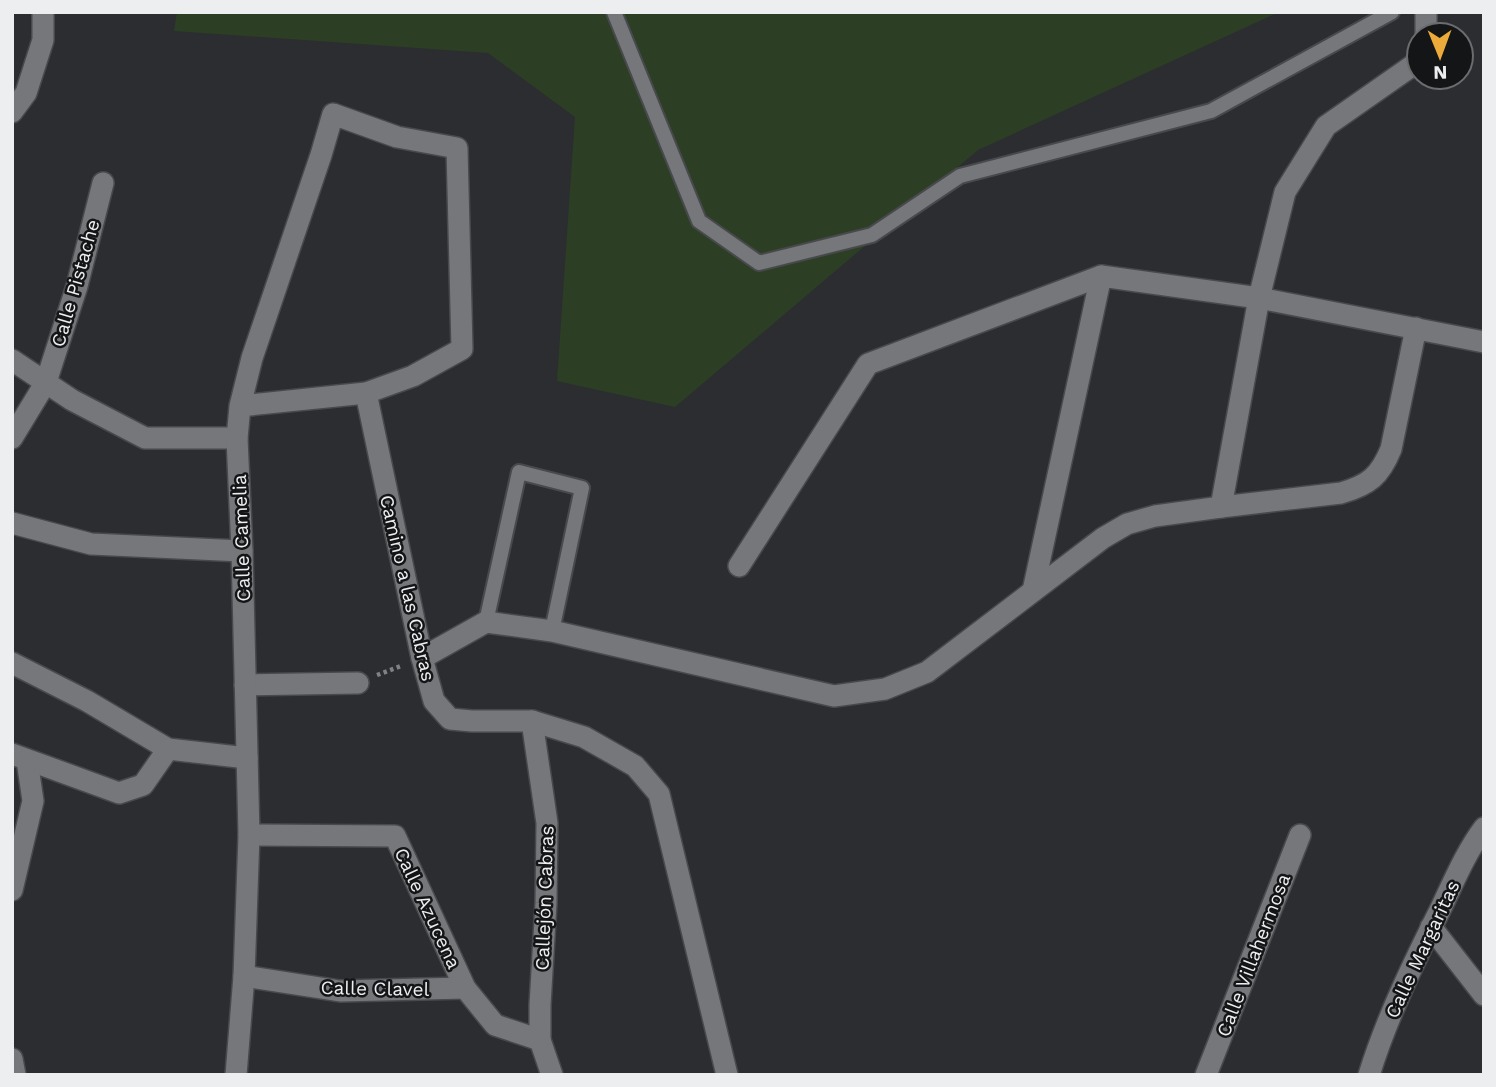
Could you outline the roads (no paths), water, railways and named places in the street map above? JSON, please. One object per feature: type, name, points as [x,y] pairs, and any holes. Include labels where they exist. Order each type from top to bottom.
[{"type":"street","points":[[12,112],[26,93],[43,40],[43,12]]},
{"type":"street","points":[[1221,507],[1259,298],[1285,192],[1325,126],[1405,71]]},
{"type":"street","name":"Calle Camelia","points":[[236,1075],[244,976],[249,835],[237,439],[240,406],[252,358],[333,114],[397,136],[457,148],[462,349],[413,376],[366,393]]},
{"type":"street","name":"Calle Pistache","points":[[12,439],[46,383],[76,286],[103,183]]},
{"type":"street","points":[[1033,591],[1101,276]]},
{"type":"street","points":[[739,566],[868,363],[1101,276],[1259,298],[1484,342]]},
{"type":"street","points":[[422,657],[486,622],[552,631],[834,696],[885,689],[927,672],[1103,538],[1127,524],[1155,516],[1341,493],[1358,488],[1373,479],[1384,465],[1391,449],[1416,328]]},
{"type":"street","points":[[12,360],[72,400],[145,438],[237,439]]},
{"type":"street","points":[[240,406],[366,393]]},
{"type":"street","name":"Camino a las Cabras","points":[[366,393],[422,657],[434,701],[450,719],[532,721],[584,737],[635,766],[659,794],[727,1075]]},
{"type":"street","points":[[12,523],[91,544],[242,551]]},
{"type":"street","points":[[12,663],[87,701],[168,749],[247,758]]},
{"type":"street","points":[[245,685],[358,683]]},
{"type":"street","name":"Callejón Cabras","points":[[532,721],[547,823],[540,1040],[552,1075]]},
{"type":"street","points":[[20,757],[119,793],[143,785],[168,749]]},
{"type":"street","points":[[12,890],[33,801],[20,757]]},
{"type":"street","name":"Calle Margaritas","points":[[1368,1075],[1380,1039],[1431,927],[1472,843],[1484,828]]},
{"type":"street","name":"Calle Azucena","points":[[249,835],[395,836],[465,988],[495,1025],[540,1040]]},
{"type":"street","name":"Calle Villahermosa","points":[[1206,1075],[1300,835]]},
{"type":"street","points":[[1431,927],[1484,995]]},
{"type":"street","name":"Calle Clavel","points":[[244,976],[340,991],[465,988]]},
{"type":"street","points":[[12,1059],[15,1075]]},
{"type":"lane","points":[[614,12],[699,221],[759,263],[873,235],[960,176],[1211,111],[1392,12]]},
{"type":"lane","points":[[486,622],[519,472],[582,488],[552,631]]}]
